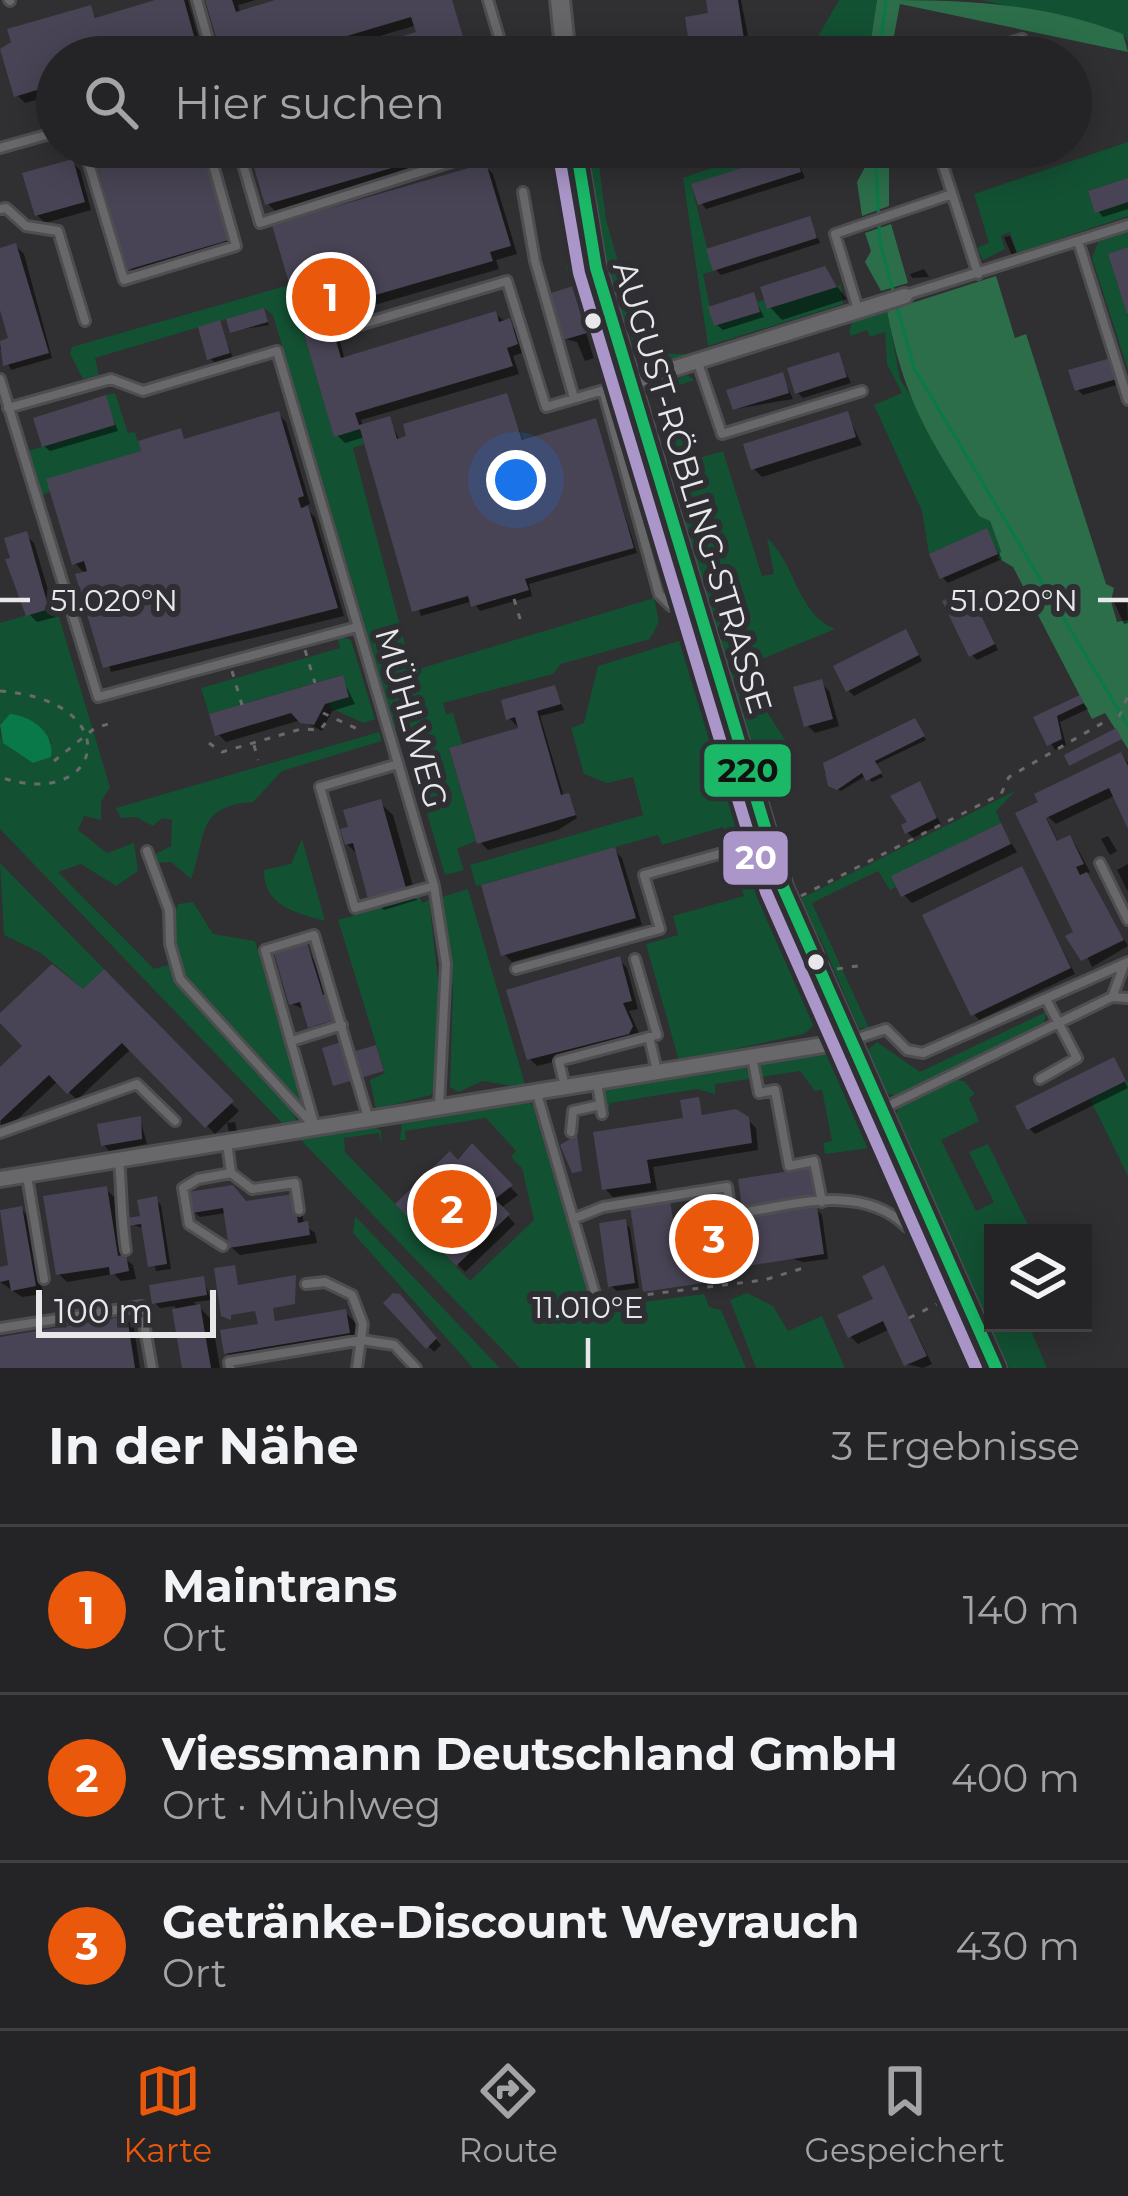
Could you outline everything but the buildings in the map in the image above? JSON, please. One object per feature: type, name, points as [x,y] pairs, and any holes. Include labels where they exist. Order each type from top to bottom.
[{"type":"street","points":[[560,0],[564,36]]},
{"type":"street","name":"AUGUST-RÖBLING-STRASSE","points":[[579,168],[596,268],[634,381],[767,841],[848,1040],[994,1367]]},
{"type":"street","points":[[634,381],[905,296]]},
{"type":"street","points":[[0,1179],[848,1040]]},
{"type":"lane","points":[[196,0],[207,36]]},
{"type":"lane","points":[[488,0],[499,36]]},
{"type":"lane","points":[[0,148],[36,138]]},
{"type":"lane","points":[[89,168],[124,280],[236,246],[214,168]]},
{"type":"lane","points":[[244,168],[260,223],[432,168]]},
{"type":"lane","points":[[944,168],[978,274]]},
{"type":"lane","points":[[524,192],[535,261],[574,398]]},
{"type":"lane","points":[[859,310],[836,234],[952,194]]},
{"type":"lane","points":[[0,209],[7,208],[26,226],[58,231],[85,320]]},
{"type":"lane","points":[[905,296],[1128,225]]},
{"type":"lane","points":[[1078,241],[1128,400]]},
{"type":"lane","points":[[346,329],[507,281],[546,407],[634,381]]},
{"type":"lane","name":"MÜHLWEG","points":[[8,409],[111,379],[143,391],[277,351],[434,886],[446,964],[439,1108]]},
{"type":"lane","points":[[697,362],[722,434],[862,391]]},
{"type":"lane","points":[[0,380],[98,697],[357,627]]},
{"type":"lane","points":[[603,390],[656,582],[670,605]]},
{"type":"lane","points":[[398,764],[320,787],[355,908],[434,886]]},
{"type":"lane","points":[[516,969],[660,928],[644,875],[767,841]]},
{"type":"lane","points":[[146,851],[169,910],[170,944],[180,979],[315,1127]]},
{"type":"lane","points":[[1100,863],[1128,920]]},
{"type":"lane","points":[[315,1127],[265,950],[314,935],[369,1118]]},
{"type":"lane","points":[[566,1087],[559,1061],[657,1036],[635,958]]},
{"type":"lane","points":[[848,1040],[886,1029],[907,1050],[923,1053],[1126,964]]},
{"type":"lane","points":[[1112,997],[1126,964]]},
{"type":"lane","points":[[881,1109],[1112,997],[1128,998]]},
{"type":"lane","points":[[1040,1079],[1078,1058],[1046,999]]},
{"type":"lane","points":[[292,1040],[342,1024]]},
{"type":"lane","points":[[649,1037],[657,1072]]},
{"type":"lane","points":[[752,1056],[759,1093],[775,1090],[789,1166],[814,1162],[822,1202]]},
{"type":"lane","points":[[571,1132],[573,1111],[601,1109],[597,1082]]},
{"type":"lane","points":[[0,1133],[137,1084],[175,1121]]},
{"type":"lane","points":[[537,1092],[596,1297]]},
{"type":"lane","points":[[226,1142],[231,1173],[252,1189],[295,1183],[299,1210]]},
{"type":"lane","points":[[119,1160],[122,1184],[117,1195],[126,1250]]},
{"type":"lane","points":[[223,1246],[188,1225],[183,1188],[198,1179],[231,1173]]},
{"type":"lane","points":[[27,1175],[44,1279]]},
{"type":"lane","points":[[573,1219],[603,1208],[727,1187],[731,1215],[860,1201],[891,1210],[908,1227],[932,1225]]},
{"type":"lane","points":[[306,1284],[325,1282],[352,1294],[363,1324],[357,1368]]},
{"type":"lane","points":[[0,1328],[141,1306],[152,1368]]},
{"type":"lane","points":[[230,1368],[229,1362],[362,1340],[394,1345],[416,1368]]},
{"type":"path","points":[[514,599],[521,622]]},
{"type":"path","points":[[303,643],[316,683]]},
{"type":"path","points":[[230,664],[242,705]]},
{"type":"path","points":[[0,691],[31,693],[64,706],[80,718],[86,734],[86,756],[62,783],[45,787],[0,777]]},
{"type":"path","points":[[1119,717],[1126,712],[1128,696]]},
{"type":"path","points":[[323,713],[360,730]]},
{"type":"path","points":[[209,742],[222,752],[320,730],[331,716]]},
{"type":"path","points":[[789,903],[1001,794],[1010,777],[1106,721]]},
{"type":"path","points":[[54,761],[86,734],[108,724]]},
{"type":"path","points":[[253,743],[258,760]]},
{"type":"path","points":[[832,971],[848,964],[851,971],[864,965]]},
{"type":"path","points":[[596,1297],[608,1302],[764,1280],[807,1267]]},
{"type":"path","points":[[909,1318],[949,1298]]},
{"type":"shaded area","points":[[839,0],[877,0],[872,36],[818,36]]},
{"type":"shaded area","points":[[877,0],[971,2],[1093,23],[1123,34],[1128,52],[1092,44],[1092,36],[1052,36],[900,4],[894,36],[872,36]]},
{"type":"shaded area","points":[[982,0],[1128,0],[1128,42],[1123,34]]},
{"type":"shaded area","points":[[1128,142],[1128,178],[1088,191],[1095,212],[1128,202],[1128,216],[1017,253],[1010,232],[1001,236],[1005,249],[983,260],[977,248],[989,243],[974,194],[1051,168],[1092,168],[1092,154]]},
{"type":"shaded area","points":[[559,168],[573,168],[599,317],[595,320],[615,364],[602,380],[566,266],[577,261],[563,209]]},
{"type":"shaded area","points":[[584,168],[600,168],[606,220],[642,345],[659,354],[692,354],[652,357],[632,338],[609,289]]},
{"type":"shaded area","points":[[712,168],[741,168],[691,184],[713,271],[703,274],[714,326],[760,312],[757,302],[764,300],[768,309],[841,285],[843,304],[708,346],[683,178]]},
{"type":"shaded area","points":[[864,168],[889,168],[889,206],[862,216],[857,182]]},
{"type":"shaded area","points":[[891,224],[908,283],[881,291],[865,262],[871,251],[865,233]]},
{"type":"shaded area","points":[[1128,232],[1128,247],[1108,254],[1128,317],[1128,370],[1092,258],[1098,242]]},
{"type":"shaded area","points":[[996,276],[1015,338],[1026,334],[1106,584],[1114,588],[1111,601],[1117,622],[1128,620],[1128,749],[1105,713],[1092,719],[1013,567],[998,558],[1001,551],[990,521],[979,516],[933,441],[894,343],[887,311]]},
{"type":"shaded area","points":[[289,285],[334,436],[360,429],[364,444],[353,448],[412,671],[654,598],[659,622],[650,639],[561,664],[553,674],[443,703],[446,714],[453,713],[462,744],[449,749],[476,841],[457,849],[464,870],[445,875],[402,728],[395,728],[273,315],[264,308],[95,358],[99,375],[83,379],[70,354],[72,347]]},
{"type":"shaded area","points":[[887,311],[900,379],[990,521],[1001,551],[998,558],[987,529],[929,554],[922,511],[874,405],[902,393],[887,364],[885,332],[870,337],[867,330],[851,336],[849,331],[852,322]]},
{"type":"shaded area","points":[[686,375],[695,380],[666,389],[688,461],[723,451],[762,576],[774,574],[767,538],[812,612],[835,629],[762,659],[767,712],[793,752],[761,768],[751,765],[684,518],[675,451],[656,410],[661,387]]},
{"type":"shaded area","points":[[115,393],[128,433],[135,432],[141,451],[42,495],[28,451],[114,425],[106,395]]},
{"type":"shaded area","points":[[615,402],[630,403],[686,597],[671,599]]},
{"type":"shaded area","points":[[56,607],[110,787],[101,802],[101,820],[84,816],[78,830],[107,853],[134,843],[138,871],[116,886],[81,864],[58,872],[154,969],[168,965],[198,1006],[275,1085],[297,1122],[284,1125],[0,829],[0,734],[3,743],[33,763],[51,757],[51,741],[39,730],[2,721],[0,725],[0,623]]},
{"type":"shaded area","points":[[681,613],[695,624],[749,805],[750,836],[728,844],[723,827],[662,845],[658,835],[476,886],[470,865],[643,815],[633,777],[607,783],[584,774],[571,728],[584,723],[598,666],[682,640],[676,616]]},
{"type":"shaded area","points":[[338,639],[351,640],[375,719],[363,723],[331,708],[330,702],[349,696],[342,675],[209,714],[201,688],[340,648]]},
{"type":"shaded area","points":[[10,714],[26,718],[46,733],[51,757],[33,763],[3,743],[0,725]]},
{"type":"shaded area","points":[[379,732],[382,741],[282,771],[253,802],[221,810],[206,827],[191,879],[171,862],[155,863],[150,857],[171,846],[172,820],[162,818],[153,826],[136,817],[121,818],[116,808]]},
{"type":"shaded area","points":[[1015,791],[996,811],[1001,823],[892,876],[896,887],[890,890],[878,871],[812,903],[869,1028],[859,1028],[821,940],[796,901]]},
{"type":"shaded area","points":[[302,839],[325,921],[283,906],[265,882],[264,870],[291,864]]},
{"type":"shaded area","points":[[752,854],[769,865],[792,954],[821,1019],[804,1034],[679,1061],[646,944],[678,935],[673,916],[744,896],[733,858]]},
{"type":"shaded area","points":[[0,863],[104,969],[83,989],[41,953],[4,935]]},
{"type":"shaded area","points":[[468,889],[526,1088],[482,1081],[459,1092],[450,1087],[453,989],[442,897]]},
{"type":"shaded area","points":[[419,896],[422,903],[429,900],[439,989],[436,1081],[431,1095],[376,1109],[370,1080],[385,1073],[338,920]]},
{"type":"shaded area","points":[[193,902],[213,934],[255,941],[304,1109],[236,1042],[194,989],[180,962],[174,933],[178,904]]},
{"type":"shaded area","points":[[1046,1012],[1044,1024],[896,1096],[885,1093],[865,1052],[877,1042],[920,1072]]},
{"type":"shaded area","points":[[824,1052],[850,1062],[920,1213],[910,1218],[877,1147],[825,1154],[823,1143],[832,1141],[822,1090],[815,1091],[800,1071],[761,1077],[761,1062]]},
{"type":"shaded area","points":[[744,1063],[750,1079],[715,1084],[715,1094],[697,1089],[610,1103],[608,1111],[603,1090],[609,1086]]},
{"type":"shaded area","points":[[953,1079],[964,1081],[975,1094],[969,1098],[979,1121],[941,1140],[976,1211],[994,1202],[969,1152],[988,1144],[1028,1224],[984,1224],[984,1312],[896,1117],[899,1105]]},
{"type":"shaded area","points":[[1128,1081],[1128,1176],[1090,1099]]},
{"type":"shaded area","points":[[526,1099],[533,1106],[595,1315],[604,1307],[704,1294],[709,1307],[721,1310],[746,1368],[520,1368],[297,1136],[374,1126],[381,1131],[381,1143],[379,1133],[344,1138],[345,1152],[470,1281],[534,1220],[522,1168],[511,1157],[516,1151],[486,1118],[405,1131],[406,1140],[400,1140],[402,1120]]},
{"type":"shaded area","points":[[355,1216],[500,1368],[473,1368],[353,1233]]},
{"type":"shaded area","points":[[747,1293],[773,1306],[788,1331],[822,1316],[845,1368],[756,1368],[730,1300]]},
{"type":"shaded area","points":[[993,1332],[1032,1332],[1047,1368],[1009,1368]]},
{"type":"waterway","points":[[882,36],[886,0]]},
{"type":"waterway","points":[[876,168],[880,242],[894,294]]},
{"type":"waterway","points":[[896,303],[914,368],[1128,726]]},
{"type":"transit line","name":"20","points":[[561,168],[579,273],[766,892],[976,1368]]},
{"type":"transit line","name":"220","points":[[579,168],[596,268],[783,887],[996,1368]]},
{"type":"place","name":"Maintrans","points":[[331,297]]},
{"type":"place","name":"Viessmann Deutschland GmbH","points":[[452,1209]]},
{"type":"place","name":"Getränke-Discount Weyrauch","points":[[714,1239]]}]
